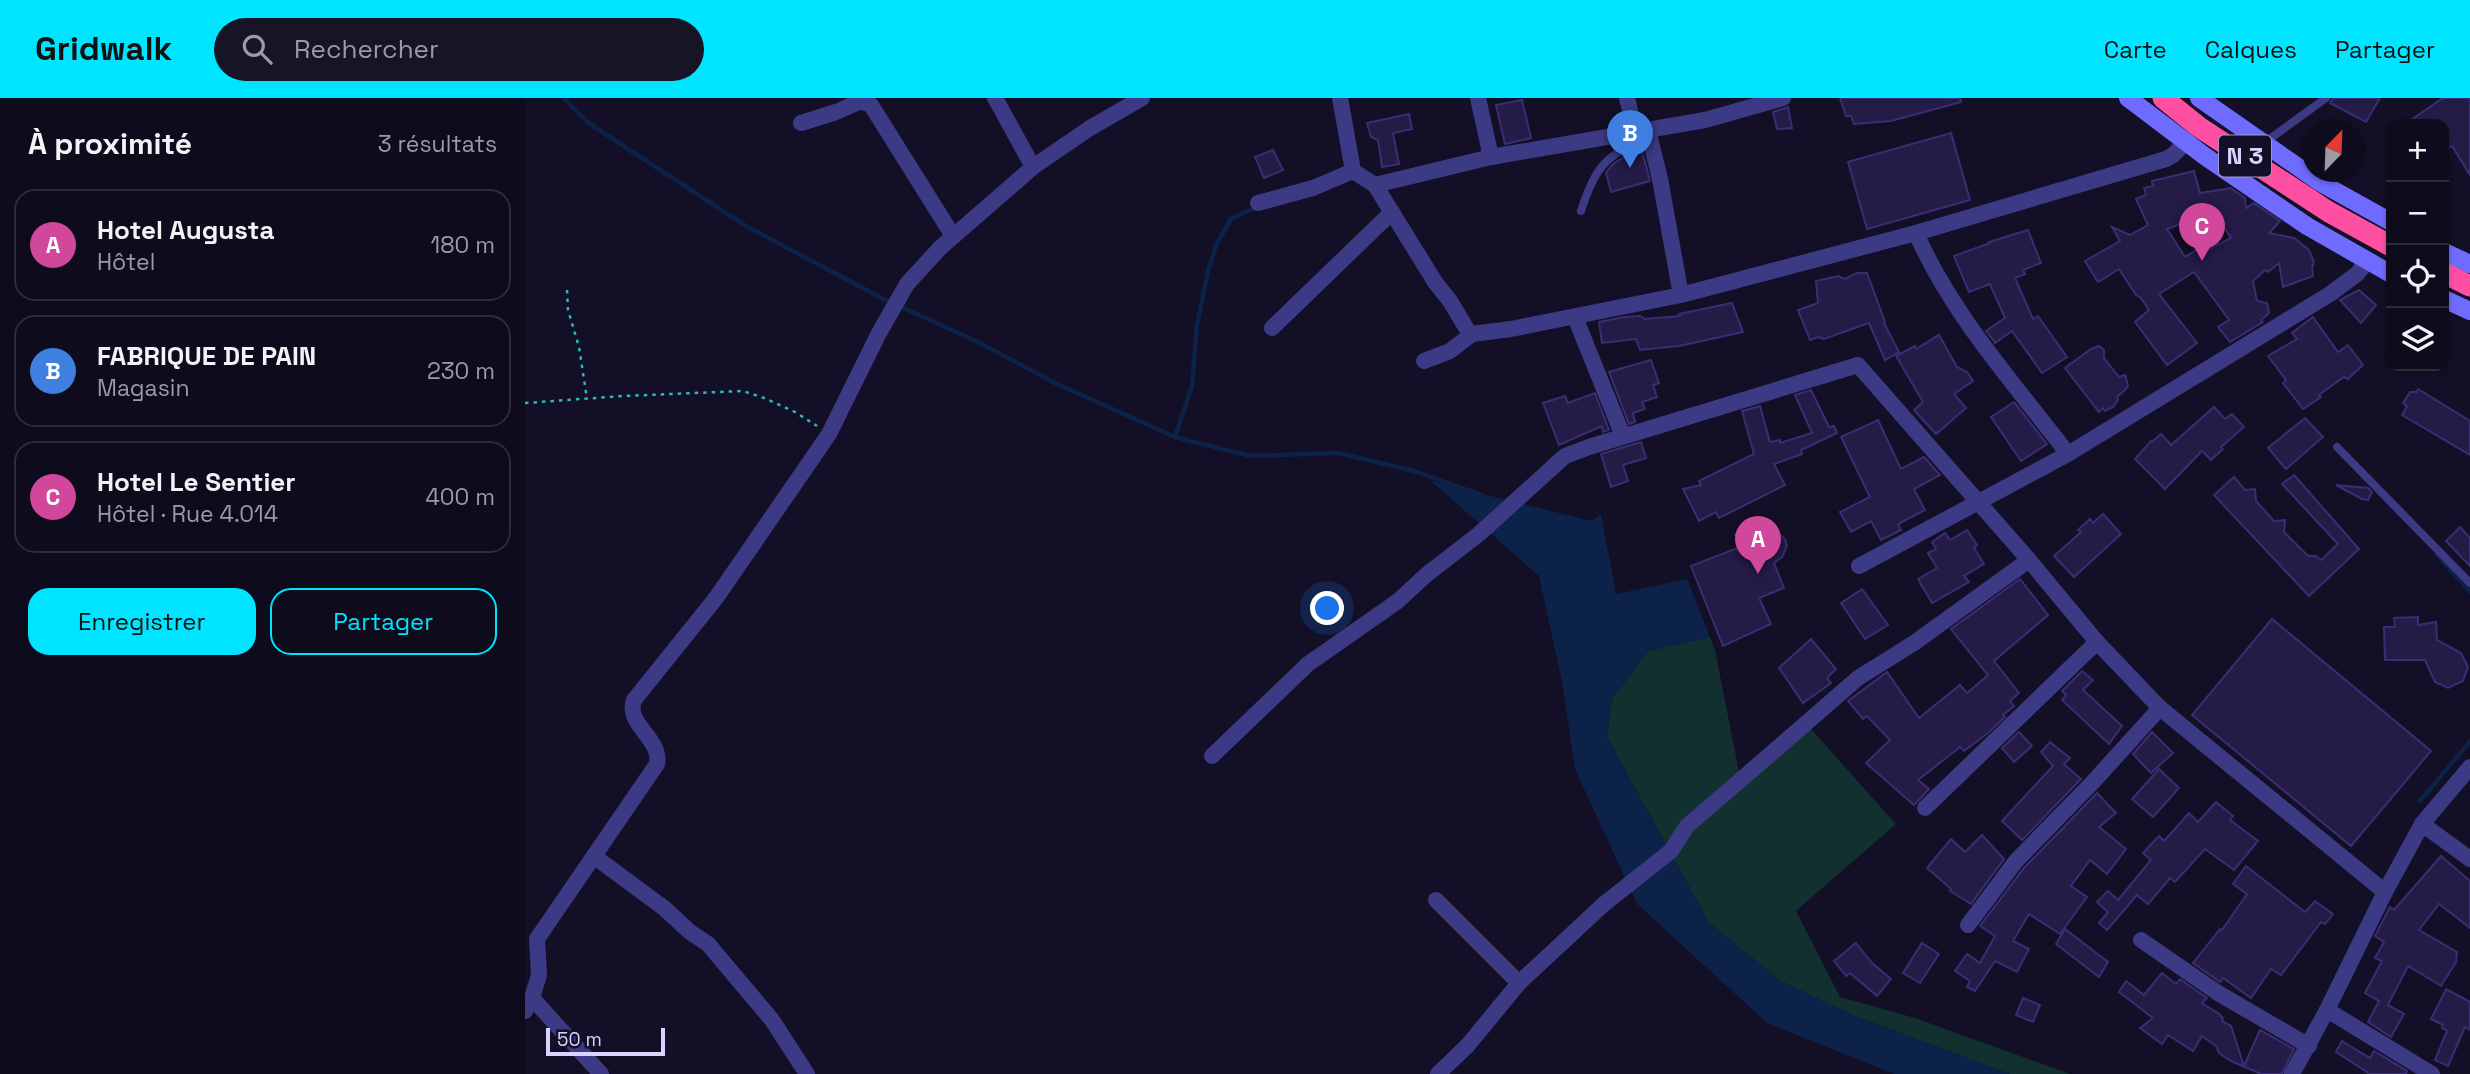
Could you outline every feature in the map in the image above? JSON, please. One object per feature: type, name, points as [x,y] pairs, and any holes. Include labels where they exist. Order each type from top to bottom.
[{"type":"highway","name":"N 3","points":[[2163,98],[2199,127],[2329,212],[2389,245]]},
{"type":"highway","points":[[2449,276],[2470,286]]},
{"type":"main road","points":[[2129,98],[2186,142],[2307,226],[2386,271]]},
{"type":"main road","points":[[2199,98],[2321,183],[2386,219]]},
{"type":"main road","points":[[2449,254],[2470,264]]},
{"type":"main road","points":[[2449,302],[2470,312]]},
{"type":"street","points":[[995,98],[1033,167]]},
{"type":"street","points":[[601,1074],[529,1005],[539,975],[537,939],[657,764],[657,750],[633,716],[631,708],[634,700],[716,598],[829,434],[879,333],[907,284],[953,236],[1033,167],[1090,128],[1142,98]]},
{"type":"street","points":[[1340,98],[1353,171],[1375,185],[1434,282],[1450,301],[1468,331],[1477,335],[1681,295],[1916,233],[2166,159],[2186,142]]},
{"type":"street","points":[[1479,98],[1492,157]]},
{"type":"street","points":[[1627,98],[1636,132],[1660,179],[1681,295]]},
{"type":"street","points":[[1375,185],[1492,157],[1705,120],[1783,98]]},
{"type":"street","points":[[801,123],[861,101],[871,105],[953,236]]},
{"type":"street","points":[[1258,203],[1313,188],[1353,171]]},
{"type":"street","points":[[1272,328],[1392,212]]},
{"type":"street","points":[[1916,233],[1927,260],[1954,305],[2068,454]]},
{"type":"street","points":[[1859,566],[2068,454],[2330,294],[2357,274],[2367,261]]},
{"type":"street","points":[[1574,317],[1623,436]]},
{"type":"street","points":[[1424,361],[1450,351],[1472,334]]},
{"type":"street","points":[[1212,756],[1308,664],[1398,601],[1426,575],[1479,534],[1565,457],[1623,436],[1858,365],[2097,642],[2160,708],[2385,892]]},
{"type":"street","points":[[1437,1074],[1468,1045],[1519,984],[1604,904],[1671,851],[1687,826],[1859,678],[1914,643],[2029,560]]},
{"type":"street","points":[[1925,808],[2097,642]]},
{"type":"street","points":[[1968,925],[2016,861],[2094,782],[2160,708]]},
{"type":"street","points":[[2292,1074],[2309,1046],[2385,892],[2422,824],[2470,767]]},
{"type":"street","points":[[2422,824],[2470,859]]},
{"type":"street","points":[[595,857],[708,944],[772,1020],[807,1074]]},
{"type":"street","points":[[1436,900],[1519,984]]},
{"type":"street","points":[[2141,940],[2218,993],[2309,1046]]},
{"type":"street","points":[[2327,1010],[2432,1074]]},
{"type":"lane","points":[[2264,143],[2326,98]]},
{"type":"lane","points":[[1581,211],[1590,181],[1598,170],[1626,149],[1636,132]]},
{"type":"lane","points":[[2337,447],[2470,583]]},
{"type":"path","points":[[567,290],[568,310],[579,347],[587,399]]},
{"type":"path","points":[[525,404],[743,391],[795,412],[829,434]]},
{"type":"green space","points":[[1710,637],[1715,650],[1740,777],[1809,727],[1896,824],[1796,911],[1840,997],[1915,1018],[2070,1074],[2010,1074],[1852,1015],[1781,981],[1709,923],[1607,737],[1612,699],[1648,651]]},
{"type":"water","points":[[1431,481],[1591,521],[1601,514],[1616,594],[1687,579],[1710,637],[1648,651],[1612,699],[1607,737],[1709,923],[1781,981],[1852,1015],[2010,1074],[1894,1074],[1767,1023],[1637,904],[1575,769],[1562,682],[1539,576]]},
{"type":"building","points":[[1840,98],[1960,98],[1961,102],[1891,121],[1854,124],[1851,116],[1846,116]]},
{"type":"building","points":[[2333,98],[2380,98],[2366,122],[2365,119],[2330,103]]},
{"type":"building","points":[[2443,98],[2470,98],[2470,175],[2452,146],[2449,148],[2449,119],[2412,119]]},
{"type":"building","points":[[1522,100],[1531,138],[1505,144],[1496,105]]},
{"type":"building","points":[[1788,107],[1792,128],[1777,129],[1773,112]]},
{"type":"building","points":[[1409,114],[1412,129],[1393,133],[1399,164],[1382,167],[1378,140],[1371,137],[1367,123]]},
{"type":"building","points":[[1951,133],[1970,200],[1867,229],[1848,162]]},
{"type":"building","points":[[1641,147],[1650,181],[1611,192],[1606,173],[1633,149]]},
{"type":"building","points":[[1273,150],[1283,170],[1264,178],[1255,157]]},
{"type":"building","points":[[2194,171],[2200,193],[2231,188],[2245,198],[2246,208],[2254,203],[2280,221],[2269,233],[2294,238],[2309,250],[2314,262],[2313,276],[2283,287],[2279,263],[2268,272],[2265,270],[2253,281],[2257,301],[2267,303],[2269,313],[2261,320],[2263,322],[2230,342],[2218,327],[2229,320],[2194,272],[2159,294],[2197,343],[2167,365],[2135,322],[2149,310],[2119,269],[2098,282],[2085,261],[2120,241],[2112,227],[2130,235],[2148,225],[2136,199],[2146,195],[2144,188],[2153,186],[2152,181]],"holes":[[[2213,212],[2231,238],[2202,253],[2198,249],[2185,257],[2167,229]]]},
{"type":"building","points":[[2028,230],[2041,263],[2023,270],[2025,274],[2015,278],[2033,319],[2038,316],[2067,357],[2042,373],[2012,331],[1995,343],[1986,331],[2005,318],[1990,284],[1969,292],[1954,256]]},
{"type":"building","points":[[1857,273],[1867,273],[1884,323],[1899,352],[1885,360],[1869,323],[1824,339],[1818,337],[1810,340],[1798,310],[1818,303],[1816,281],[1838,276],[1845,279]]},
{"type":"building","points":[[2359,290],[2376,305],[2361,323],[2340,300]]},
{"type":"building","points":[[1732,303],[1743,332],[1679,346],[1640,350],[1636,339],[1602,343],[1599,322],[1624,317],[1640,316],[1645,319],[1680,316],[1679,314]]},
{"type":"building","points":[[2313,317],[2338,352],[2348,345],[2363,365],[2348,379],[2344,377],[2303,409],[2283,383],[2286,380],[2268,356],[2297,339],[2292,333]]},
{"type":"building","points":[[1939,335],[1957,367],[1967,372],[1973,381],[1954,394],[1966,408],[1936,434],[1914,410],[1923,402],[1896,356],[1915,346],[1916,349]]},
{"type":"building","points":[[2099,346],[2104,350],[2104,358],[2119,377],[2125,375],[2128,385],[2117,397],[2113,407],[2105,411],[2103,408],[2099,412],[2065,368]]},
{"type":"building","points":[[1651,360],[1659,383],[1653,385],[1657,397],[1642,402],[1645,409],[1633,413],[1635,422],[1629,424],[1609,372]]},
{"type":"building","points":[[2418,389],[2470,421],[2470,455],[2402,415],[2407,406],[2403,403],[2410,392],[2416,392]]},
{"type":"building","points":[[1811,390],[1829,427],[1834,426],[1837,433],[1801,450],[1802,454],[1774,464],[1785,485],[1719,518],[1716,512],[1699,521],[1683,489],[1701,485],[1699,481],[1754,454],[1742,411],[1760,406],[1770,442],[1780,440],[1780,443],[1812,433],[1795,395]]},
{"type":"building","points":[[1595,393],[1609,430],[1603,432],[1602,426],[1559,445],[1543,403],[1565,396],[1568,403]]},
{"type":"building","points":[[2014,402],[2047,444],[2021,461],[1991,417]]},
{"type":"building","points":[[2214,407],[2225,419],[2232,414],[2244,427],[2221,447],[2223,449],[2211,460],[2202,451],[2165,489],[2135,459],[2161,434],[2171,445]]},
{"type":"building","points":[[2305,418],[2323,437],[2286,469],[2268,448]]},
{"type":"building","points":[[1878,420],[1901,469],[1924,457],[1940,475],[1914,489],[1925,510],[1898,524],[1901,530],[1881,540],[1871,521],[1851,532],[1840,512],[1870,497],[1841,437]]},
{"type":"building","points":[[1641,442],[1646,458],[1623,465],[1628,481],[1611,487],[1601,454]]},
{"type":"building","points":[[2294,475],[2359,549],[2309,596],[2214,495],[2234,477],[2245,490],[2255,489],[2256,501],[2274,521],[2285,520],[2284,532],[2308,556],[2316,556],[2321,560],[2338,544],[2282,484]]},
{"type":"building","points":[[2336,485],[2368,488],[2372,492],[2368,500],[2362,499]]},
{"type":"building","points":[[2103,514],[2121,534],[2074,577],[2054,556],[2081,532],[2078,530],[2090,519],[2093,523]]},
{"type":"building","points":[[1771,522],[1774,530],[1785,539],[1787,546],[1782,557],[1774,563],[1784,588],[1759,598],[1771,624],[1723,646],[1691,566],[1740,547],[1735,534]]},
{"type":"building","points":[[2460,527],[2470,538],[2470,566],[2446,541]]},
{"type":"building","points":[[1967,530],[1977,545],[1974,548],[1984,564],[1964,576],[1969,582],[1932,603],[1918,579],[1937,568],[1928,553],[1936,549],[1932,542],[1945,533],[1950,540]]},
{"type":"building","points":[[2020,579],[2048,615],[1994,661],[2019,693],[2010,701],[2014,706],[1988,733],[1964,751],[1960,747],[1918,780],[1929,789],[1914,805],[1866,763],[1890,740],[1867,716],[1863,719],[1848,701],[1887,672],[1919,718],[1960,685],[1967,693],[1988,675],[1951,629]]},
{"type":"building","points":[[1862,589],[1888,625],[1865,639],[1841,603]]},
{"type":"building","points":[[2418,617],[2418,625],[2436,622],[2437,640],[2461,653],[2468,667],[2463,681],[2448,688],[2435,682],[2425,660],[2385,660],[2384,627],[2395,627],[2394,618]]},
{"type":"building","points":[[2272,619],[2431,751],[2351,846],[2192,715]]},
{"type":"building","points":[[1811,639],[1836,669],[1827,678],[1831,683],[1803,703],[1779,668]]},
{"type":"building","points":[[2082,671],[2093,680],[2083,690],[2122,726],[2109,744],[2062,700],[2066,695],[2062,691]]},
{"type":"building","points":[[2019,732],[2032,746],[2014,762],[2002,748]]},
{"type":"building","points":[[2152,732],[2173,753],[2151,773],[2133,754]]},
{"type":"building","points":[[2050,742],[2070,758],[2064,764],[2081,779],[2022,840],[2002,821],[2053,766],[2041,752]]},
{"type":"building","points":[[2159,769],[2179,788],[2153,817],[2132,799]]},
{"type":"building","points":[[2097,793],[2116,813],[2099,827],[2126,849],[2107,874],[2090,860],[2071,886],[2087,897],[2060,934],[2029,914],[2013,941],[2029,949],[2017,972],[1995,961],[1975,991],[1967,987],[1970,981],[1955,971],[1967,954],[1980,963],[1995,936],[1980,926],[2024,868]]},
{"type":"building","points":[[2216,802],[2233,816],[2230,820],[2258,841],[2234,870],[2205,849],[2175,882],[2170,878],[2148,904],[2137,895],[2107,930],[2099,923],[2108,912],[2097,902],[2108,891],[2118,900],[2151,860],[2143,853],[2159,836],[2164,841],[2189,813],[2198,822]]},
{"type":"building","points":[[1982,835],[2004,859],[1971,904],[1950,891],[1951,889],[1927,868],[1951,839],[1965,852]]},
{"type":"building","points":[[2441,856],[2470,881],[2470,928],[2439,904],[2419,930],[2457,952],[2456,962],[2441,986],[2408,966],[2388,1005],[2404,1014],[2391,1037],[2368,1022],[2379,1001],[2365,993],[2382,961],[2375,958],[2384,942],[2375,936],[2390,907],[2394,910]]},
{"type":"building","points":[[2246,866],[2305,912],[2315,901],[2333,914],[2325,924],[2321,922],[2281,975],[2271,969],[2251,998],[2223,978],[2220,982],[2193,963],[2220,929],[2222,930],[2247,894],[2233,884]]},
{"type":"building","points":[[2065,929],[2108,962],[2099,977],[2056,944]]},
{"type":"building","points":[[1856,943],[1872,963],[1891,979],[1877,996],[1850,973],[1846,976],[1834,961]]},
{"type":"building","points":[[1922,943],[1939,954],[1920,983],[1903,973]]},
{"type":"building","points":[[2162,973],[2176,984],[2180,979],[2207,998],[2202,1003],[2231,1026],[2244,1066],[2260,1030],[2294,1049],[2282,1074],[2261,1074],[2231,1061],[2202,1036],[2193,1051],[2168,1035],[2162,1044],[2140,1028],[2153,1018],[2119,992],[2126,981],[2144,995]]},
{"type":"building","points":[[2446,989],[2470,1002],[2470,1030],[2465,1027],[2448,1066],[2435,1060],[2447,1031],[2442,1028],[2443,1025],[2431,1019]]},
{"type":"building","points":[[2023,998],[2040,1005],[2033,1022],[2016,1015]]},
{"type":"building","points":[[2342,1041],[2370,1058],[2374,1051],[2407,1071],[2406,1074],[2370,1074],[2336,1052]]},
{"type":"waterway","points":[[565,98],[590,124],[746,226],[891,303]]},
{"type":"waterway","points":[[1175,437],[1192,386],[1197,325],[1208,271],[1217,243],[1231,219],[1254,208]]},
{"type":"waterway","points":[[899,306],[974,340],[1057,384],[1175,437],[1251,456],[1338,453],[1414,471],[1482,495]]},
{"type":"waterway","points":[[2437,555],[2470,591]]},
{"type":"waterway","points":[[2458,756],[2470,741]]},
{"type":"waterway","points":[[2420,801],[2457,757]]},
{"type":"place","name":"FABRIQUE DE PAIN","points":[[1630,168]]},
{"type":"place","name":"Hotel Le Sentier","points":[[2202,261]]},
{"type":"place","name":"Hotel Augusta","points":[[1758,574]]}]
